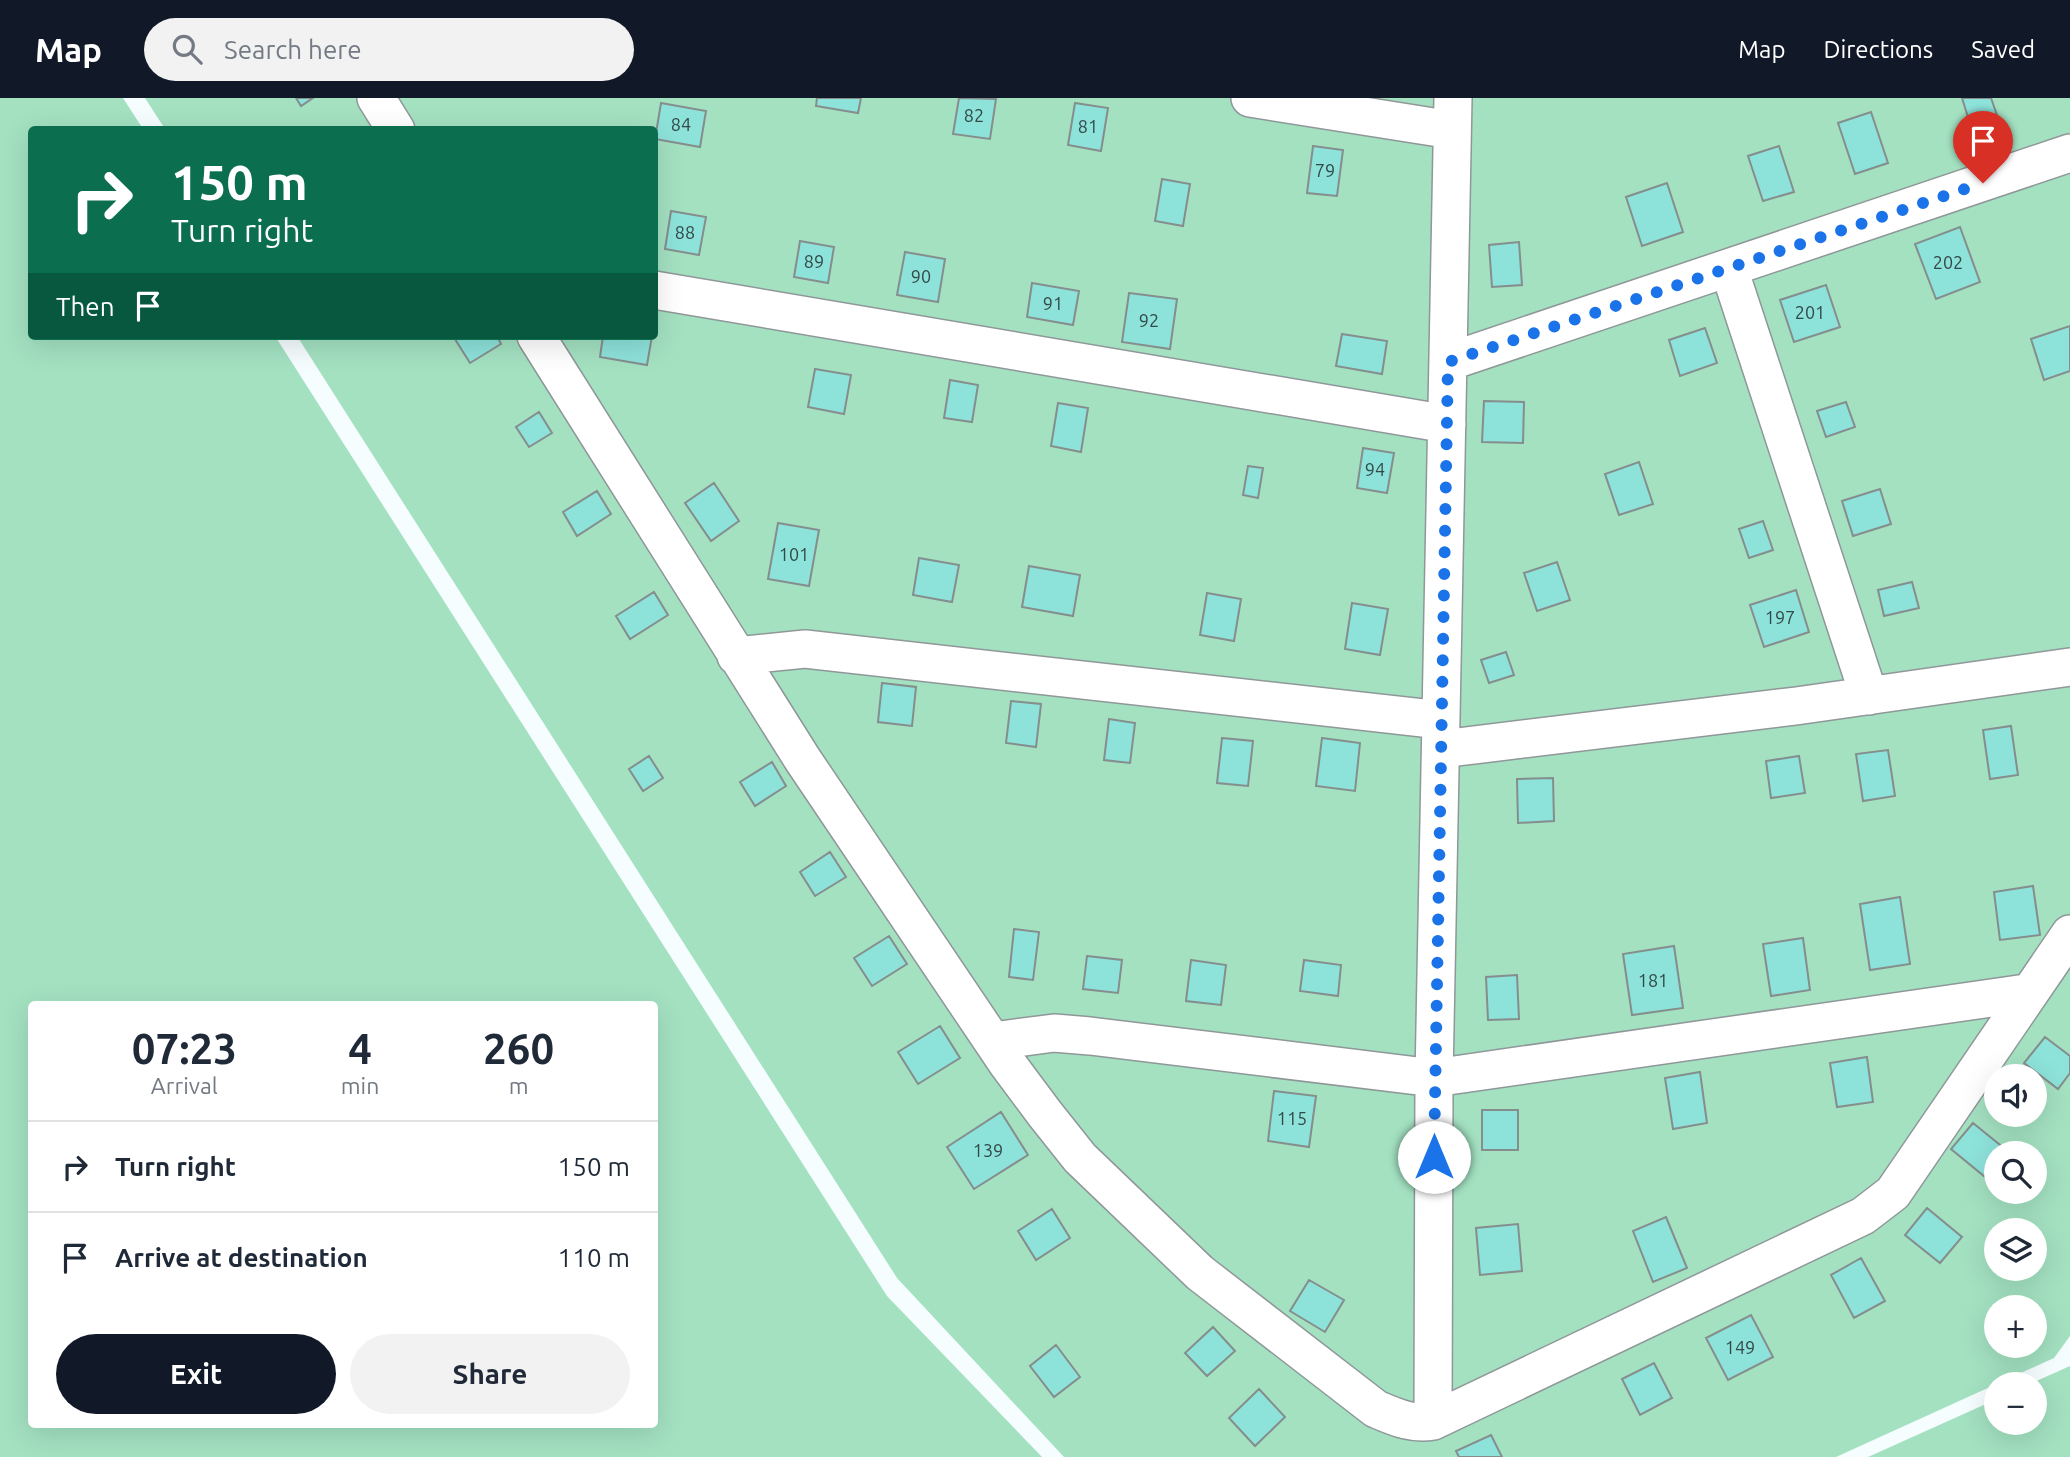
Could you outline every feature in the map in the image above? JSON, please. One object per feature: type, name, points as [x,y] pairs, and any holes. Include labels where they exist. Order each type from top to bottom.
[{"type":"street","points":[[376,98],[394,126]]},
{"type":"street","points":[[1250,98],[1452,114],[1434,1078],[1433,1421]]},
{"type":"street","points":[[1448,362],[1729,269],[2067,165]]},
{"type":"street","points":[[1729,269],[1869,696]]},
{"type":"street","points":[[658,290],[1447,424]]},
{"type":"street","points":[[538,340],[803,760],[993,1041],[1080,1158],[1200,1273],[1376,1409],[1402,1420],[1420,1424],[1433,1421],[1863,1216],[1893,1193],[2070,934]]},
{"type":"street","points":[[736,656],[805,649],[1441,735],[1869,696],[2070,667]]},
{"type":"street","points":[[993,1041],[1054,1033],[1090,1036],[1434,1078],[2026,993],[2020,1007]]},
{"type":"green space","points":[[0,98],[123,98],[141,126],[28,126],[28,340],[278,340],[887,1296],[1042,1457],[0,1457]]},
{"type":"green space","points":[[145,98],[2070,98],[2070,1336],[2054,1358],[2023,1372],[1984,1372],[1984,1390],[1836,1457],[1064,1457],[897,1278],[300,340],[658,340],[658,126],[163,126]]},
{"type":"green space","points":[[2070,1366],[2070,1457],[1868,1457],[1984,1405],[1984,1435],[2047,1435],[2047,1376]]},
{"type":"building","points":[[296,98],[313,98],[301,106]]},
{"type":"building","points":[[817,98],[861,98],[858,113],[816,106]]},
{"type":"building","points":[[959,98],[996,99],[990,139],[953,134]]},
{"type":"building","points":[[1962,98],[1991,98],[1999,121],[1972,130]]},
{"type":"building","points":[[661,103],[706,111],[700,147],[658,140]]},
{"type":"building","points":[[1075,103],[1108,108],[1101,151],[1068,145]]},
{"type":"building","points":[[1871,112],[1888,163],[1855,174],[1838,123]]},
{"type":"building","points":[[1313,146],[1343,150],[1337,196],[1307,193]]},
{"type":"building","points":[[1779,146],[1794,192],[1763,201],[1748,156]]},
{"type":"building","points":[[1162,179],[1190,184],[1183,226],[1155,221]]},
{"type":"building","points":[[1667,183],[1683,232],[1642,246],[1626,197]]},
{"type":"building","points":[[671,211],[706,217],[699,255],[665,249]]},
{"type":"building","points":[[1960,227],[1980,282],[1936,299],[1915,244]]},
{"type":"building","points":[[800,241],[834,247],[828,283],[794,277]]},
{"type":"building","points":[[1519,242],[1522,285],[1492,287],[1489,245]]},
{"type":"building","points":[[905,252],[945,259],[938,302],[897,295]]},
{"type":"building","points":[[1032,283],[1079,291],[1073,325],[1027,317]]},
{"type":"building","points":[[1826,285],[1840,327],[1794,342],[1780,300]]},
{"type":"building","points":[[1129,293],[1177,299],[1170,349],[1122,342]]},
{"type":"building","points":[[2070,326],[2070,371],[2044,380],[2031,339]]},
{"type":"building","points":[[1705,328],[1717,363],[1680,376],[1669,340]]},
{"type":"building","points":[[1342,334],[1387,341],[1382,374],[1336,366]]},
{"type":"building","points":[[456,340],[499,340],[501,344],[470,363]]},
{"type":"building","points":[[602,340],[651,340],[647,365],[600,357]]},
{"type":"building","points":[[815,369],[851,375],[844,414],[808,407]]},
{"type":"building","points":[[950,380],[978,385],[972,422],[944,418]]},
{"type":"building","points":[[1484,401],[1524,402],[1523,443],[1482,442]]},
{"type":"building","points":[[1846,402],[1855,427],[1826,437],[1817,411]]},
{"type":"building","points":[[1058,403],[1088,408],[1081,452],[1051,446]]},
{"type":"building","points":[[539,412],[552,433],[529,447],[516,427]]},
{"type":"building","points":[[1363,448],[1394,453],[1387,493],[1357,488]]},
{"type":"building","points":[[1639,462],[1653,504],[1619,515],[1605,474]]},
{"type":"building","points":[[1248,466],[1263,468],[1258,498],[1243,495]]},
{"type":"building","points":[[714,483],[739,521],[711,541],[685,503]]},
{"type":"building","points":[[1880,489],[1891,524],[1853,536],[1842,501]]},
{"type":"building","points":[[597,491],[611,514],[577,536],[563,512]]},
{"type":"building","points":[[1763,521],[1773,550],[1749,558],[1739,529]]},
{"type":"building","points":[[778,523],[819,530],[809,586],[768,579]]},
{"type":"building","points":[[919,558],[959,565],[952,602],[913,595]]},
{"type":"building","points":[[1557,562],[1570,600],[1537,611],[1524,573]]},
{"type":"building","points":[[1029,566],[1080,575],[1073,616],[1022,607]]},
{"type":"building","points":[[1912,582],[1919,608],[1884,616],[1878,590]]},
{"type":"building","points":[[1796,590],[1809,632],[1764,647],[1750,605]]},
{"type":"building","points":[[654,592],[668,615],[630,639],[616,616]]},
{"type":"building","points":[[1207,593],[1241,599],[1234,641],[1200,635]]},
{"type":"building","points":[[1352,603],[1388,609],[1380,655],[1345,649]]},
{"type":"building","points":[[1506,652],[1514,675],[1489,683],[1481,660]]},
{"type":"building","points":[[882,683],[916,687],[912,726],[878,722]]},
{"type":"building","points":[[1011,701],[1041,704],[1036,747],[1006,743]]},
{"type":"building","points":[[1109,719],[1135,723],[1130,763],[1104,760]]},
{"type":"building","points":[[2011,726],[2018,775],[1990,779],[1983,730]]},
{"type":"building","points":[[1222,738],[1253,741],[1248,786],[1217,783]]},
{"type":"building","points":[[1322,738],[1360,743],[1355,791],[1316,786]]},
{"type":"building","points":[[1888,750],[1895,796],[1863,801],[1856,754]]},
{"type":"building","points":[[649,756],[663,778],[643,791],[629,769]]},
{"type":"building","points":[[1799,756],[1805,793],[1771,798],[1766,761]]},
{"type":"building","points":[[772,762],[786,786],[755,806],[740,782]]},
{"type":"building","points":[[1553,778],[1554,821],[1518,823],[1517,779]]},
{"type":"building","points":[[830,852],[846,877],[815,896],[800,872]]},
{"type":"building","points":[[2033,886],[2040,935],[2000,940],[1994,892]]},
{"type":"building","points":[[1900,897],[1910,964],[1870,970],[1860,904]]},
{"type":"building","points":[[1014,929],[1039,932],[1033,980],[1009,977]]},
{"type":"building","points":[[889,936],[907,964],[872,986],[854,958]]},
{"type":"building","points":[[1803,938],[1810,990],[1771,996],[1763,944]]},
{"type":"building","points":[[1674,946],[1683,1008],[1632,1015],[1623,954]]},
{"type":"building","points":[[1087,956],[1122,960],[1118,993],[1083,989]]},
{"type":"building","points":[[1191,960],[1226,965],[1221,1005],[1186,1001]]},
{"type":"building","points":[[1304,960],[1341,965],[1338,996],[1300,991]]},
{"type":"building","points":[[1517,975],[1519,1019],[1488,1020],[1486,977]]},
{"type":"building","points":[[940,1026],[960,1058],[918,1084],[898,1052]]},
{"type":"building","points":[[2045,1037],[2070,1056],[2070,1073],[2058,1089],[2047,1081],[2047,1064],[2024,1063]]},
{"type":"building","points":[[1867,1057],[1873,1102],[1837,1107],[1830,1063]]},
{"type":"building","points":[[1700,1072],[1707,1123],[1673,1129],[1665,1078]]},
{"type":"building","points":[[1274,1091],[1316,1096],[1309,1147],[1268,1141]]},
{"type":"building","points":[[1482,1110],[1518,1110],[1518,1150],[1482,1150]]},
{"type":"building","points":[[1001,1112],[1028,1155],[974,1189],[947,1147]]},
{"type":"building","points":[[1973,1123],[1995,1141],[1984,1141],[1984,1176],[1951,1149]]},
{"type":"building","points":[[1927,1208],[1962,1237],[1940,1263],[1905,1235]]},
{"type":"building","points":[[1052,1209],[1070,1238],[1036,1260],[1018,1231]]},
{"type":"building","points":[[1666,1217],[1687,1268],[1653,1282],[1633,1231]]},
{"type":"building","points":[[1518,1224],[1522,1271],[1480,1275],[1476,1228]]},
{"type":"building","points":[[1861,1258],[1885,1301],[1854,1318],[1831,1275]]},
{"type":"building","points":[[1309,1280],[1344,1300],[1325,1332],[1290,1311]]},
{"type":"building","points":[[1751,1315],[1773,1357],[1728,1380],[1706,1338]]},
{"type":"building","points":[[1213,1327],[1235,1351],[1207,1376],[1185,1353]]},
{"type":"building","points":[[1056,1345],[1080,1377],[1054,1397],[1030,1366]]},
{"type":"building","points":[[1654,1363],[1672,1398],[1640,1415],[1622,1379]]},
{"type":"building","points":[[1259,1389],[1285,1417],[1255,1446],[1229,1418]]},
{"type":"building","points":[[1491,1435],[1502,1457],[1459,1457],[1456,1451]]},
{"type":"route","points":[[1434,1157],[1448,362],[1983,183]]}]
